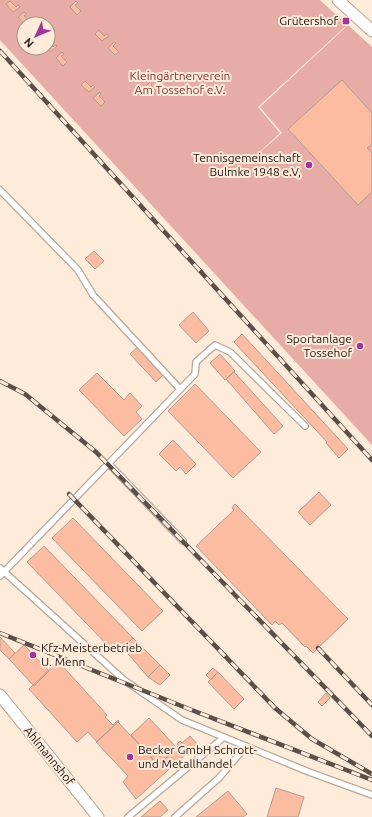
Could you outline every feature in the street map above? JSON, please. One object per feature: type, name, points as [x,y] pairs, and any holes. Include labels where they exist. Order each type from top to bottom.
[{"type":"street","points":[[338,0],[372,31]]},
{"type":"street","name":"Ahlmannshof","points":[[0,694],[98,817]]},
{"type":"lane","points":[[0,190],[78,270],[94,295],[180,389]]},
{"type":"lane","points":[[305,426],[230,352],[216,345],[196,362],[195,374],[1,572],[124,680],[182,720],[309,772],[372,794]]},
{"type":"lane","points":[[108,463],[183,540]]},
{"type":"lane","points":[[128,817],[224,737]]},
{"type":"lane","points":[[175,817],[219,778],[246,746]]},
{"type":"green space","name":"Kleingärtnerverein Am Tossehof e.V.","points":[[0,0],[320,0],[347,25],[258,107],[280,133],[251,160],[282,133],[260,107],[348,25],[372,47],[372,445],[0,40]]},
{"type":"building","points":[[10,1],[16,7],[18,5],[20,7],[13,12],[6,4]]},
{"type":"building","points":[[76,1],[78,3],[75,5],[81,11],[77,15],[70,7]]},
{"type":"building","points":[[24,12],[26,14],[24,16],[19,16]]},
{"type":"building","points":[[99,30],[104,36],[107,34],[109,36],[102,41],[95,34]]},
{"type":"building","points":[[114,42],[116,43],[113,46],[119,52],[115,55],[108,48]]},
{"type":"building","points":[[62,52],[64,54],[61,56],[67,62],[63,66],[56,58]]},
{"type":"building","points":[[137,70],[142,76],[145,74],[146,76],[140,81],[133,73]]},
{"type":"building","name":"Tennisgemeinschaft Bulmke 1948 e.V,","points":[[342,80],[372,113],[372,144],[367,148],[372,153],[372,192],[358,205],[288,129]]},
{"type":"building","points":[[85,81],[91,87],[93,85],[95,87],[89,92],[81,85]]},
{"type":"building","points":[[151,81],[151,85],[156,91],[153,95],[145,87]]},
{"type":"building","points":[[100,92],[101,94],[99,96],[105,102],[101,106],[93,98]]},
{"type":"building","points":[[94,251],[104,261],[95,269],[85,259]]},
{"type":"building","points":[[193,312],[209,331],[196,343],[179,325]]},
{"type":"building","points":[[242,334],[348,449],[339,458],[326,443],[327,442],[234,342]]},
{"type":"building","points":[[139,346],[165,373],[156,382],[130,354]]},
{"type":"building","points":[[220,354],[235,371],[225,380],[210,363]]},
{"type":"building","points":[[234,372],[283,426],[274,434],[226,379]]},
{"type":"building","points":[[97,373],[124,400],[130,393],[142,406],[136,412],[142,419],[124,436],[79,390]]},
{"type":"building","points":[[195,384],[261,452],[233,478],[168,411]]},
{"type":"building","points":[[173,440],[196,464],[186,474],[180,467],[176,471],[159,454]]},
{"type":"building","points":[[319,492],[331,505],[310,525],[298,512]]},
{"type":"building","points":[[235,504],[348,619],[313,653],[306,646],[305,647],[282,623],[279,625],[275,621],[272,625],[196,546],[234,510],[232,508]]},
{"type":"building","points":[[73,518],[163,611],[142,631],[52,538]]},
{"type":"building","points":[[44,546],[133,638],[116,654],[27,562]]},
{"type":"building","points":[[0,637],[15,653],[9,659],[0,650]]},
{"type":"building","points":[[133,638],[160,665],[148,677],[123,648]]},
{"type":"building","points":[[24,645],[49,671],[34,686],[9,659]]},
{"type":"building","points":[[58,661],[107,715],[105,717],[113,725],[118,720],[119,721],[97,742],[88,732],[77,742],[29,689]]},
{"type":"building","points":[[160,665],[170,675],[160,685],[148,677]]},
{"type":"building","points":[[213,668],[218,672],[211,680],[206,675]]},
{"type":"building","points":[[218,672],[244,699],[234,709],[208,682]]},
{"type":"building","points":[[326,693],[330,698],[322,706],[318,702]]},
{"type":"building","points":[[149,718],[177,748],[158,765],[131,735]]},
{"type":"building","name":"Becker GmbH Schrott- und Metallhandel","points":[[118,722],[158,765],[179,746],[177,744],[180,741],[182,743],[190,736],[197,744],[136,799],[123,782],[128,776],[96,742]]},
{"type":"building","points":[[276,788],[304,797],[298,817],[267,817]]},
{"type":"building","points":[[228,791],[247,814],[243,817],[196,817]]},
{"type":"building","points":[[160,801],[168,810],[160,817],[141,817]]},
{"type":"railway","points":[[0,51],[372,460]]},
{"type":"railway","points":[[0,381],[25,394],[96,452],[372,736]]},
{"type":"railway","points":[[69,494],[275,708],[312,739],[372,774]]},
{"type":"railway","points":[[0,633],[189,709],[372,780]]},
{"type":"railway","points":[[318,648],[372,705]]},
{"type":"place","name":"Grütershof","points":[[346,21]]},
{"type":"place","name":"Tennisgemeinschaft Bulmke 1948 e.V,","points":[[309,165]]},
{"type":"place","name":"Sportanlage Tossehof","points":[[360,346]]},
{"type":"place","name":"Kfz-Meisterbetrieb U. Menn","points":[[33,655]]},
{"type":"place","name":"Becker GmbH Schrott- und Metallhandel","points":[[130,757]]}]
